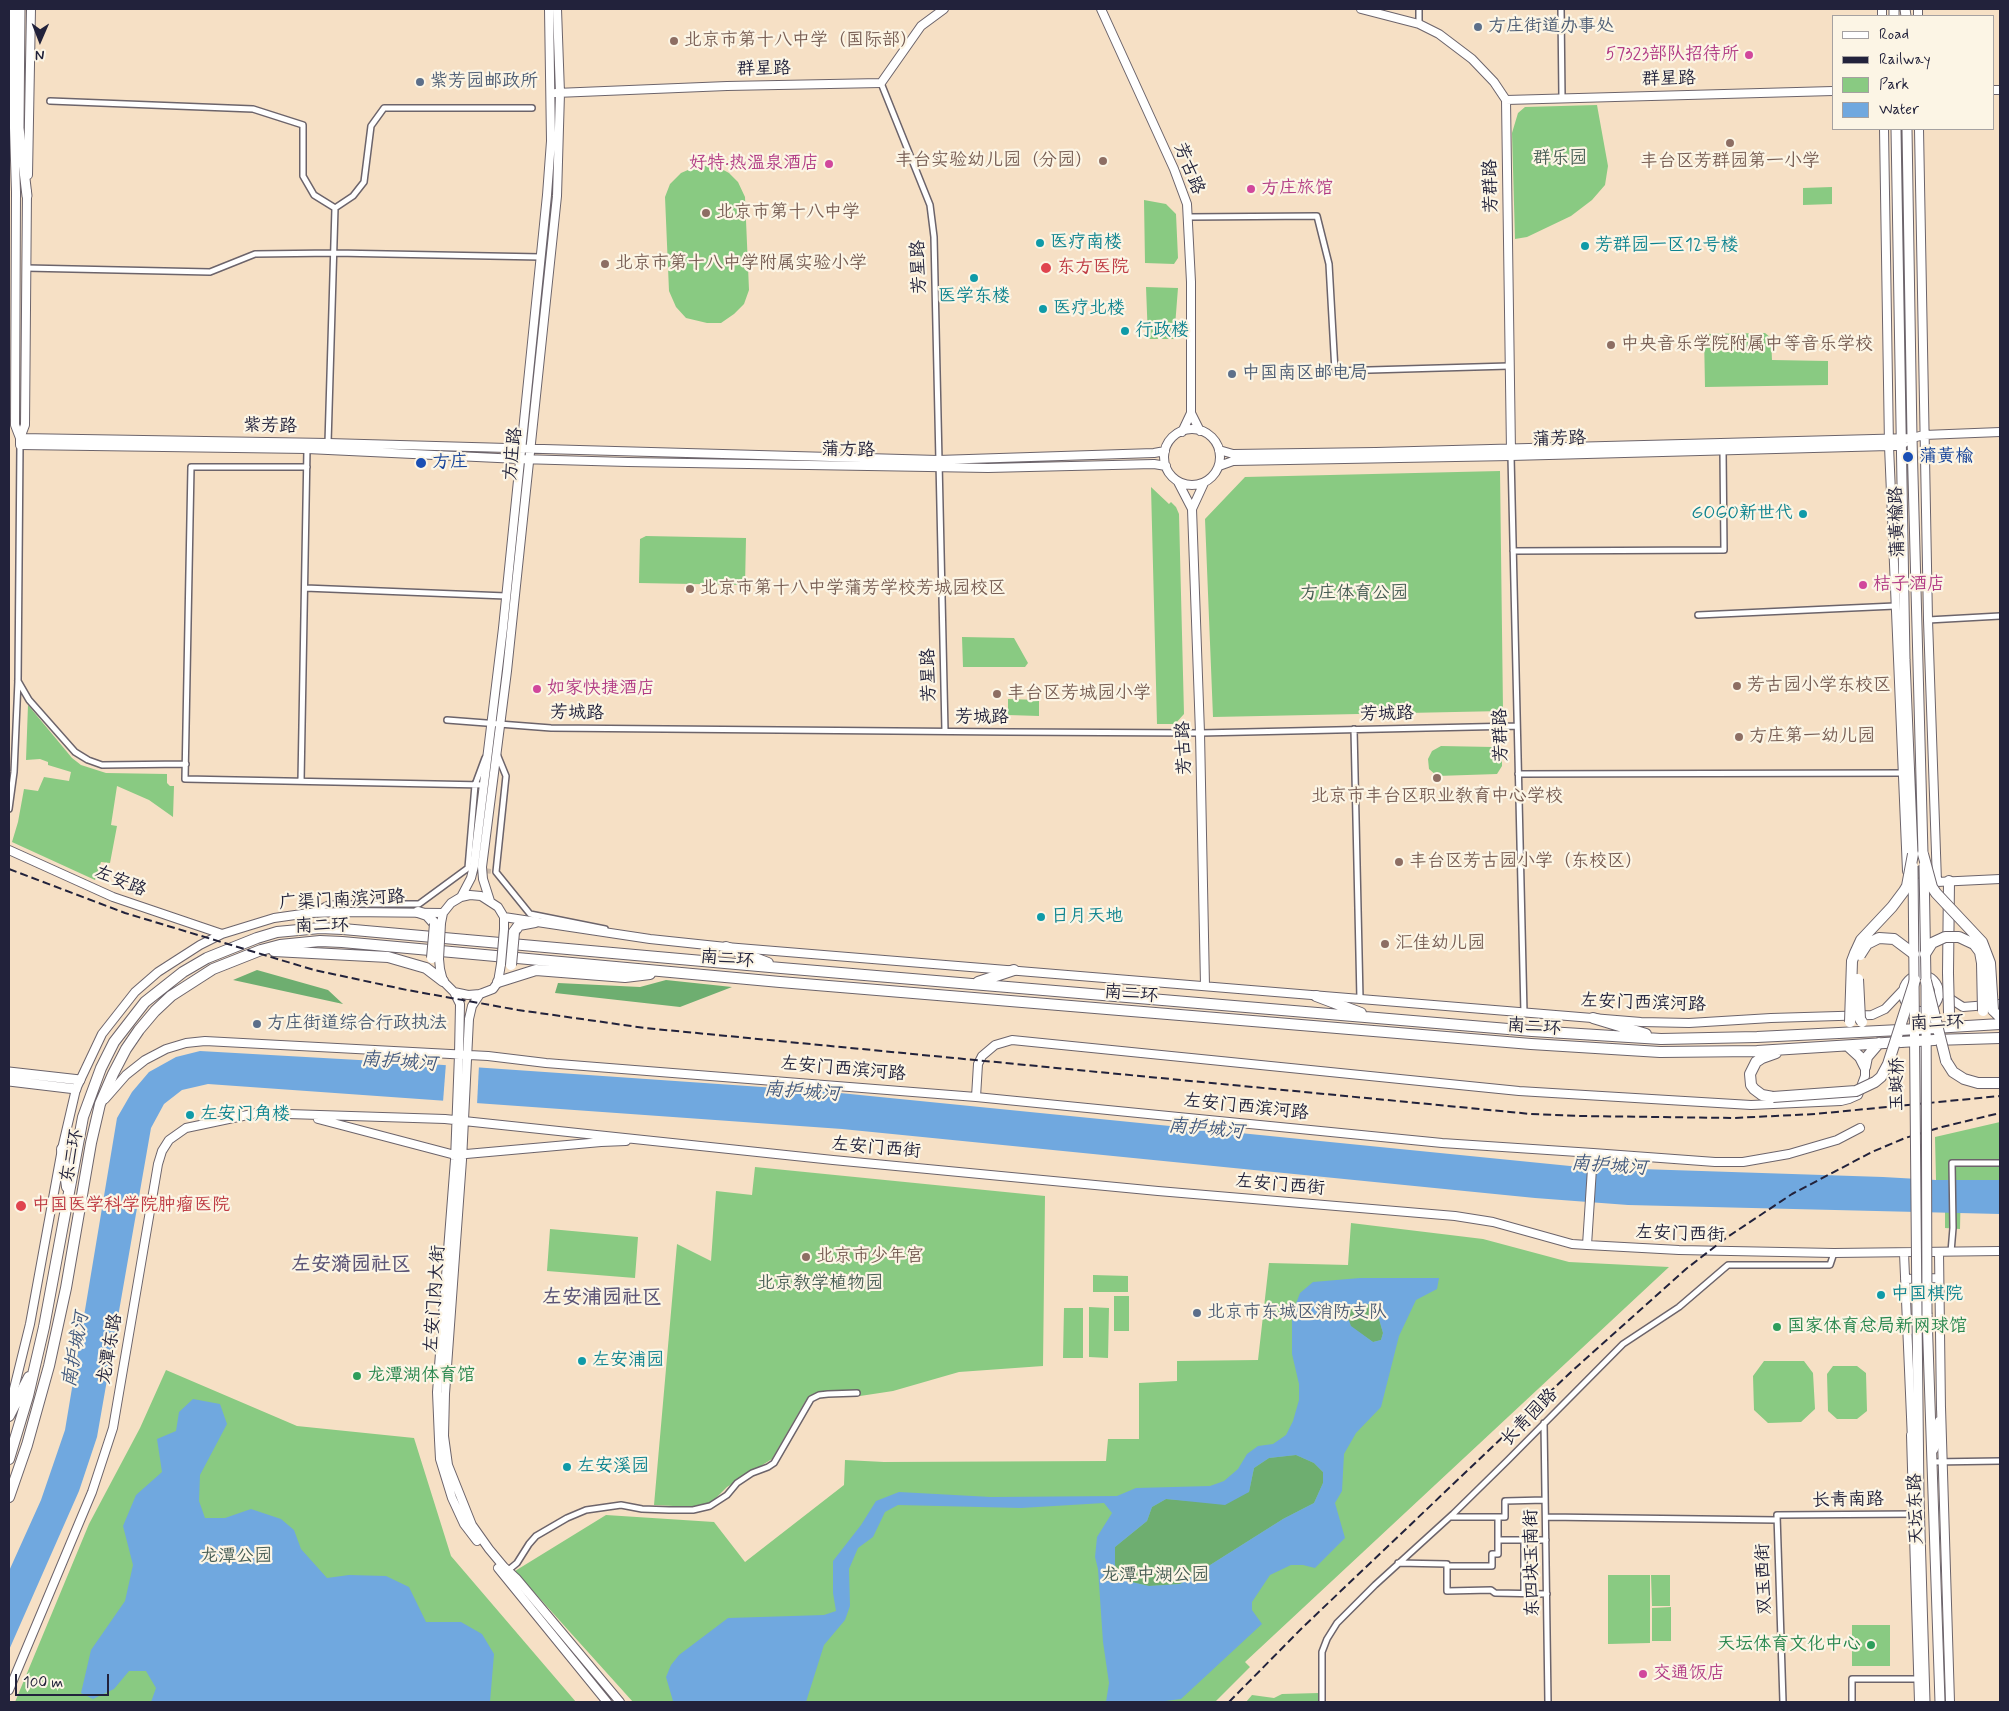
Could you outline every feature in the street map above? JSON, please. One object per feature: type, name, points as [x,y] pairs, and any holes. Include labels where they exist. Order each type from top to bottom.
[{"type":"highway","points":[[1918,854],[1936,894],[1982,942],[1990,963],[1994,1010]]},
{"type":"highway","points":[[1839,1034],[1850,1022],[1854,952],[1861,940],[1892,907],[1908,886],[1918,854]]},
{"type":"highway","points":[[1939,1027],[1948,1024],[1949,1013],[1950,881]]},
{"type":"highway","points":[[261,950],[436,958],[438,924],[418,912]]},
{"type":"highway","points":[[535,922],[519,925],[509,930],[506,964],[520,970],[625,977],[675,972]]},
{"type":"highway","name":"南二环","points":[[278,932],[313,928],[342,928],[781,968],[1374,1018],[1661,1039],[1839,1034],[2000,1024]]},
{"type":"highway","name":"东二环","points":[[9,1459],[36,1363],[53,1286],[78,1141],[90,1097],[101,1068],[114,1042],[145,1002],[183,972],[207,958],[257,938],[278,932]]},
{"type":"highway","points":[[1925,954],[1932,943],[1945,937],[1959,937],[1974,944],[1980,952],[1994,1010]]},
{"type":"highway","points":[[1873,1032],[1860,1019],[1857,969],[1862,950],[1875,939],[1887,938],[1900,943],[1914,954]]},
{"type":"highway","name":"南二环","points":[[261,950],[300,942],[342,942],[1531,1044],[1660,1052],[1786,1049],[2000,1038]]},
{"type":"highway","points":[[726,947],[781,968]]},
{"type":"highway","name":"东二环","points":[[9,1497],[32,1430],[49,1366],[66,1288],[91,1144],[100,1104],[126,1048],[155,1011],[175,994],[213,969],[261,950]]},
{"type":"highway","points":[[388,957],[426,968],[443,981]]},
{"type":"highway","points":[[498,982],[536,970]]},
{"type":"highway","points":[[973,984],[1014,970]]},
{"type":"highway","points":[[1920,976],[1946,1061],[1953,1072],[1964,1080],[1978,1083],[2000,1083]]},
{"type":"highway","points":[[1786,1049],[1762,1058],[1751,1070],[1750,1080],[1754,1089],[1762,1095],[1773,1097],[1856,1091],[1875,1082],[1881,1077],[1888,1064],[1920,976]]},
{"type":"highway","points":[[1316,996],[1374,1018]]},
{"type":"highway","points":[[1949,1013],[1952,1023],[1960,1026],[1974,1023],[1994,1010]]},
{"type":"highway","points":[[1593,1018],[1661,1039]]},
{"type":"highway","points":[[1865,1067],[1867,1057],[1878,1043]]},
{"type":"highway","points":[[1848,1046],[1860,1057],[1865,1067]]},
{"type":"highway","points":[[62,1148],[68,1197]]},
{"type":"highway","points":[[9,1416],[36,1363]]},
{"type":"main road","points":[[20,9],[19,128],[27,196]]},
{"type":"main road","name":"蒲黄榆路","points":[[1896,130],[1905,660],[1918,854]]},
{"type":"main road","name":"蒲黄榆路","points":[[1907,130],[1918,854]]},
{"type":"main road","points":[[1896,638],[1905,660]]},
{"type":"main road","name":"玉蜓桥","points":[[1918,854],[1914,954],[1920,976]]},
{"type":"main road","name":"玉蜓桥","points":[[1918,854],[1925,954],[1920,976],[1922,1315]]},
{"type":"main road","points":[[9,1072],[78,1085]]},
{"type":"main road","points":[[9,1080],[78,1085]]},
{"type":"main road","name":"天坛东路","points":[[1922,1315],[1932,1462],[1940,1702]]},
{"type":"main road","name":"天坛东路","points":[[1922,1315],[1920,1473],[1917,1514],[1922,1679],[1925,1702]]},
{"type":"street","points":[[14,9],[11,62],[16,192],[12,268],[15,425],[20,441]]},
{"type":"street","points":[[9,809],[14,772],[18,681],[20,441],[24,425],[31,9]]},
{"type":"street","name":"方庄路","points":[[490,901],[483,879],[482,867],[492,751],[490,725],[506,596],[551,141],[549,9]]},
{"type":"street","name":"方庄路","points":[[461,897],[471,878],[474,866],[484,785],[499,725],[507,671],[557,196],[560,93],[557,9]]},
{"type":"street","points":[[881,83],[921,26],[944,9]]},
{"type":"street","name":"芳古路","points":[[1101,9],[1184,194],[1189,217],[1191,413]]},
{"type":"street","points":[[1361,9],[1419,24],[1439,34],[1472,59],[1494,82],[1506,100]]},
{"type":"street","points":[[1419,9],[1419,24]]},
{"type":"street","points":[[1561,9],[1562,98]]},
{"type":"street","name":"群星路","points":[[550,93],[727,86],[881,83]]},
{"type":"street","name":"芳星路","points":[[881,83],[930,205],[934,237],[945,731]]},
{"type":"street","name":"群星路","points":[[1506,100],[1832,91]]},
{"type":"street","name":"芳群路","points":[[1506,100],[1509,366],[1524,1013]]},
{"type":"street","points":[[50,101],[253,109],[303,125],[303,176],[314,195],[336,208]]},
{"type":"street","points":[[336,208],[353,196],[364,182],[371,126],[384,108],[532,108]]},
{"type":"street","points":[[1884,130],[1889,442],[1907,883],[2000,879]]},
{"type":"street","points":[[1919,130],[1928,620],[1938,882]]},
{"type":"street","points":[[328,443],[336,208]]},
{"type":"street","points":[[1189,217],[1317,216],[1329,264],[1335,371],[1509,366]]},
{"type":"street","points":[[12,268],[210,272],[255,254],[335,253],[540,257]]},
{"type":"street","points":[[1191,413],[1200,431]]},
{"type":"street","points":[[1182,432],[1191,413]]},
{"type":"street","points":[[1191,430],[1200,431],[1212,438],[1219,450],[1219,466],[1214,475],[1204,483],[1192,509],[1178,482],[1170,474],[1166,466],[1165,451],[1171,440],[1182,432],[1191,430]]},
{"type":"street","name":"蒲芳路","points":[[1219,466],[1233,461],[1900,442],[1924,435],[2000,432]]},
{"type":"street","name":"紫芳路","points":[[20,441],[328,443],[520,449]]},
{"type":"street","name":"紫芳路","points":[[20,441],[307,449],[529,460]]},
{"type":"street","name":"蒲芳路","points":[[1219,450],[1233,454],[1723,451],[1889,442]]},
{"type":"street","points":[[301,780],[307,449]]},
{"type":"street","name":"蒲方路","points":[[520,449],[938,464],[1165,451]]},
{"type":"street","points":[[1513,552],[1724,550],[1723,451]]},
{"type":"street","name":"蒲方路","points":[[529,460],[1154,464],[1166,466]]},
{"type":"street","points":[[307,467],[191,467],[185,779],[484,785]]},
{"type":"street","points":[[1178,482],[1193,485],[1204,483]]},
{"type":"street","name":"芳古路","points":[[1192,509],[1200,733],[1205,986]]},
{"type":"street","points":[[305,588],[506,596]]},
{"type":"street","points":[[1698,615],[1895,606]]},
{"type":"street","points":[[1928,620],[2000,616]]},
{"type":"street","points":[[18,681],[29,700],[75,752],[88,760],[102,765],[186,764]]},
{"type":"street","name":"芳城路","points":[[447,720],[490,725],[551,728],[1200,733],[1517,726]]},
{"type":"street","points":[[1354,729],[1360,999]]},
{"type":"street","points":[[309,913],[329,904],[420,904],[468,868],[475,785],[492,751]]},
{"type":"street","points":[[492,751],[506,776],[496,872],[530,914],[650,939]]},
{"type":"street","points":[[1518,774],[1904,773]]},
{"type":"street","name":"左安路","points":[[9,850],[113,897],[222,934]]},
{"type":"street","points":[[1920,883],[1920,976]]},
{"type":"street","points":[[438,924],[443,913],[451,903],[461,897],[481,896],[498,907],[509,930]]},
{"type":"street","name":"广渠门南滨河路","points":[[9,1410],[39,1283],[62,1148],[78,1085],[102,1034],[135,992],[175,960],[222,934],[274,918],[309,913],[443,913]]},
{"type":"street","name":"左安门西滨河路","points":[[504,918],[650,939],[726,947],[1524,1013],[1689,1023],[1872,1014],[1885,1009],[1903,990]]},
{"type":"street","points":[[436,958],[443,981],[454,992],[460,1004],[463,1058]]},
{"type":"street","points":[[454,992],[468,995],[480,994],[493,989],[506,964]]},
{"type":"street","points":[[1921,1252],[1920,1017],[1907,1004],[1903,990],[1909,979],[1920,976],[1936,981],[1940,991],[1959,1005],[1994,1010]]},
{"type":"street","points":[[1920,1017],[1936,1005],[1940,991]]},
{"type":"street","points":[[463,1058],[470,1012],[480,994]]},
{"type":"street","points":[[1915,1010],[1926,1011]]},
{"type":"street","points":[[976,1097],[978,1064],[982,1056],[995,1045],[1012,1040],[1520,1091],[1751,1105],[1832,1102],[1849,1099],[1858,1094],[1865,1067]]},
{"type":"street","name":"左安门西滨河路","points":[[100,1104],[126,1075],[145,1060],[166,1049],[186,1043],[212,1042],[354,1050],[976,1097],[1442,1142],[1714,1162],[1743,1162],[1789,1154],[1837,1140],[1860,1128]]},
{"type":"street","name":"左安门内大街","points":[[463,1058],[445,1386],[445,1448],[448,1465],[455,1487],[472,1526],[505,1572],[607,1702]]},
{"type":"street","name":"龙潭东路","points":[[9,1690],[92,1492],[113,1428],[158,1164],[162,1151],[169,1140],[186,1128],[257,1113],[459,1120]]},
{"type":"street","name":"龙潭东路","points":[[306,1116],[458,1155]]},
{"type":"street","name":"左安门西街","points":[[459,1120],[1158,1191],[1455,1216],[1493,1222],[1572,1244],[1680,1250],[1834,1253],[2000,1251]]},
{"type":"street","name":"左安门西街","points":[[458,1155],[601,1142],[651,1141]]},
{"type":"street","points":[[1586,1245],[1593,1153]]},
{"type":"street","points":[[1951,1252],[1953,1228],[1952,1163],[2000,1163]]},
{"type":"street","points":[[1939,1252],[1941,1407],[1950,1702]]},
{"type":"street","name":"长青园路","points":[[1322,1702],[1322,1652],[1327,1639],[1337,1623],[1449,1517],[1623,1344],[1679,1307],[1728,1265],[1830,1265],[1834,1253]]},
{"type":"street","points":[[1904,1253],[1911,1436],[1917,1514]]},
{"type":"street","points":[[1905,1279],[1940,1278]]},
{"type":"street","points":[[505,1572],[517,1563],[528,1544],[536,1536],[567,1518],[586,1510],[621,1505],[642,1509],[669,1510],[693,1510],[710,1506],[752,1473],[768,1468],[774,1462],[811,1399],[819,1395],[828,1394],[857,1394]]},
{"type":"street","points":[[1941,1407],[1932,1462],[2000,1461]]},
{"type":"street","name":"东四块玉南街","points":[[1544,1423],[1548,1702]]},
{"type":"street","points":[[1911,1436],[1920,1473]]},
{"type":"street","points":[[1449,1517],[1505,1517],[1505,1501],[1546,1500]]},
{"type":"street","name":"长青南路","points":[[1546,1516],[1777,1518],[1917,1514]]},
{"type":"street","points":[[1398,1564],[1492,1566],[1492,1554],[1498,1554],[1498,1517]]},
{"type":"street","name":"双玉西街","points":[[1777,1518],[1783,1702]]},
{"type":"street","points":[[1498,1540],[1546,1540]]},
{"type":"street","points":[[1524,1540],[1524,1594]]},
{"type":"street","points":[[1447,1566],[1447,1590],[1490,1590],[1495,1593],[1547,1594]]},
{"type":"street","name":"左安门内大街","points":[[505,1572],[517,1579],[620,1702]]},
{"type":"street","points":[[1852,1702],[1852,1679],[1922,1679],[1919,1702]]},
{"type":"green space","name":"群乐园","points":[[1597,105],[1608,166],[1605,185],[1592,200],[1571,216],[1527,237],[1515,239],[1512,133],[1518,113],[1525,107]]},
{"type":"green space","points":[[697,166],[716,166],[729,173],[738,182],[745,197],[749,290],[744,304],[721,323],[707,323],[686,318],[676,307],[669,291],[665,197],[670,184],[681,173]]},
{"type":"green space","points":[[1832,187],[1832,204],[1803,205],[1803,188]]},
{"type":"green space","points":[[1144,200],[1166,204],[1176,214],[1178,258],[1174,264],[1145,263]]},
{"type":"green space","points":[[1146,287],[1178,288],[1174,339],[1148,339]]},
{"type":"green space","points":[[1765,333],[1771,338],[1772,360],[1828,361],[1828,385],[1705,387],[1704,334]]},
{"type":"green space","name":"方庄体育公园","points":[[1500,471],[1503,711],[1213,717],[1205,519],[1245,477]]},
{"type":"green space","points":[[1151,487],[1169,504],[1171,502],[1179,514],[1184,714],[1175,724],[1157,724]]},
{"type":"green space","points":[[646,536],[746,538],[745,585],[639,583],[640,539]]},
{"type":"green space","points":[[962,637],[1014,638],[1028,663],[1025,667],[963,667]]},
{"type":"green space","points":[[1008,699],[1039,700],[1039,716],[1008,715]]},
{"type":"green space","points":[[28,705],[72,758],[81,765],[106,773],[167,774],[167,783],[170,786],[174,786],[173,817],[149,800],[117,786],[111,825],[117,826],[110,863],[101,862],[95,880],[12,842],[24,789],[38,791],[44,777],[69,781],[71,772],[48,765],[48,762],[40,759],[26,760]]},
{"type":"green space","points":[[1441,746],[1493,747],[1502,757],[1502,766],[1497,774],[1437,776],[1429,769],[1428,759],[1432,751]]},
{"type":"green space","points":[[257,970],[328,990],[343,1004],[233,980]]},
{"type":"green space","points":[[666,980],[732,987],[680,1007],[555,993],[558,983],[640,987]]},
{"type":"green space","points":[[2000,1122],[2000,1180],[1961,1180],[1960,1229],[1945,1228],[1945,1181],[1936,1180],[1935,1137]]},
{"type":"green space","name":"北京教学植物园","points":[[755,1167],[1045,1196],[1043,1366],[959,1372],[893,1391],[860,1396],[814,1395],[806,1400],[772,1459],[727,1487],[710,1504],[692,1507],[654,1505],[677,1244],[711,1261],[716,1191],[752,1195]]},
{"type":"green space","name":"龙潭中湖公园","points":[[1351,1223],[1483,1239],[1569,1262],[1669,1267],[1245,1662],[1250,1667],[1215,1702],[633,1702],[515,1571],[606,1515],[714,1522],[745,1562],[844,1485],[845,1460],[884,1462],[1106,1461],[1108,1439],[1139,1439],[1139,1383],[1177,1381],[1177,1361],[1258,1360],[1269,1263],[1348,1265]]},
{"type":"green space","points":[[550,1229],[638,1237],[635,1278],[547,1271]]},
{"type":"green space","points":[[1093,1275],[1128,1276],[1128,1292],[1093,1292]]},
{"type":"green space","points":[[1114,1296],[1129,1296],[1129,1331],[1114,1331]]},
{"type":"green space","points":[[1371,1304],[1379,1319],[1383,1333],[1381,1340],[1373,1342],[1350,1326],[1347,1315],[1351,1305]]},
{"type":"green space","points":[[1089,1307],[1109,1308],[1108,1358],[1089,1357]]},
{"type":"green space","points":[[1064,1308],[1083,1308],[1083,1358],[1063,1358]]},
{"type":"green space","points":[[1764,1361],[1804,1361],[1813,1373],[1815,1409],[1801,1422],[1768,1423],[1754,1410],[1753,1376]]},
{"type":"green space","points":[[1833,1366],[1857,1366],[1866,1373],[1867,1411],[1857,1419],[1837,1419],[1828,1411],[1827,1374]]},
{"type":"green space","name":"龙潭公园","points":[[166,1370],[297,1426],[414,1438],[451,1556],[576,1702],[15,1702],[89,1524],[140,1428]]},
{"type":"green space","points":[[1296,1455],[1314,1463],[1323,1472],[1323,1483],[1314,1503],[1283,1519],[1180,1584],[1149,1586],[1127,1581],[1119,1574],[1115,1565],[1115,1547],[1147,1521],[1152,1507],[1166,1499],[1191,1501],[1249,1492],[1254,1468],[1269,1458]]},
{"type":"green space","points":[[1608,1575],[1650,1575],[1650,1643],[1608,1644]]},
{"type":"green space","points":[[1651,1575],[1670,1575],[1670,1606],[1652,1606]]},
{"type":"green space","points":[[1671,1607],[1671,1641],[1652,1641],[1652,1608]]},
{"type":"green space","name":"天坛体育文化中心","points":[[1852,1625],[1890,1625],[1890,1666],[1852,1666]]},
{"type":"green space","points":[[1319,1693],[1319,1702],[1246,1702],[1252,1695],[1274,1698],[1282,1694]]},
{"type":"water","name":"南护城河","points":[[200,1051],[429,1064],[820,1091],[1580,1167],[1936,1180],[2000,1180],[2000,1214],[1628,1205],[1535,1198],[842,1129],[208,1084],[182,1090],[164,1104],[151,1128],[97,1437],[79,1491],[9,1650],[9,1571],[41,1500],[65,1430],[117,1118],[132,1092],[149,1072],[176,1057]]},
{"type":"water","points":[[1360,1278],[1439,1278],[1437,1289],[1416,1300],[1399,1336],[1381,1407],[1356,1433],[1344,1454],[1342,1491],[1335,1503],[1345,1538],[1315,1568],[1291,1565],[1270,1575],[1252,1602],[1252,1610],[1262,1624],[1181,1699],[1157,1702],[1106,1702],[1109,1683],[1103,1642],[1098,1569],[1095,1557],[1097,1537],[1112,1513],[1104,1503],[1021,1508],[898,1505],[885,1512],[873,1537],[858,1548],[849,1569],[850,1606],[845,1620],[824,1645],[806,1702],[673,1701],[666,1677],[671,1665],[679,1655],[728,1618],[824,1615],[836,1611],[833,1593],[833,1561],[861,1525],[876,1501],[899,1492],[991,1497],[1117,1496],[1136,1488],[1210,1486],[1224,1481],[1238,1469],[1247,1454],[1258,1446],[1273,1444],[1286,1435],[1293,1421],[1299,1400],[1299,1384],[1292,1354],[1292,1314],[1300,1293],[1313,1282]],"holes":[[[1371,1304],[1379,1319],[1383,1333],[1381,1340],[1373,1342],[1351,1326],[1347,1315],[1351,1305]],[[1296,1455],[1314,1463],[1323,1472],[1323,1483],[1314,1503],[1283,1519],[1180,1584],[1149,1586],[1127,1581],[1119,1574],[1115,1565],[1115,1547],[1147,1521],[1152,1507],[1166,1499],[1225,1505],[1249,1492],[1254,1468],[1269,1458]]]},
{"type":"water","points":[[193,1399],[220,1404],[227,1424],[200,1475],[199,1501],[205,1518],[225,1518],[251,1509],[281,1519],[294,1530],[301,1549],[327,1578],[349,1575],[386,1576],[409,1587],[426,1622],[461,1622],[482,1634],[494,1654],[490,1702],[151,1702],[156,1688],[146,1671],[129,1671],[114,1689],[93,1699],[81,1693],[91,1650],[125,1601],[133,1565],[123,1526],[136,1495],[162,1472],[157,1439],[176,1431],[179,1412]]},
{"type":"pier","points":[[446,1063],[479,1065],[477,1105],[443,1102]]},
{"type":"tunnel","points":[[471,869],[496,872]]},
{"type":"railway","points":[[9,869],[125,913],[314,970],[407,990],[518,1010],[645,1028],[1531,1114],[1734,1118],[1815,1114],[2000,1096]]},
{"type":"railway","points":[[1229,1702],[1303,1627],[1571,1372],[1686,1269],[1726,1238],[1792,1194],[1872,1152],[1905,1138],[2000,1113]]},
{"type":"place","name":"方庄街道办事处","points":[[1478,27]]},
{"type":"place","name":"北京市第十八中学（国际部）","points":[[674,41]]},
{"type":"place","name":"57323部队招待所","points":[[1749,55]]},
{"type":"place","name":"紫芳园邮政所","points":[[420,82]]},
{"type":"place","name":"丰台区芳群园第一小学","points":[[1730,143]]},
{"type":"place","name":"丰台实验幼儿园（分园）","points":[[1103,161]]},
{"type":"place","name":"好特·热温泉酒店","points":[[829,164]]},
{"type":"place","name":"方庄旅馆","points":[[1251,189]]},
{"type":"place","name":"北京市第十八中学","points":[[706,213]]},
{"type":"place","name":"医疗南楼","points":[[1040,243]]},
{"type":"place","name":"芳群园一区12号楼","points":[[1585,246]]},
{"type":"place","name":"北京市第十八中学附属实验小学","points":[[605,264]]},
{"type":"place","name":"东方医院","points":[[1046,268]]},
{"type":"place","name":"医学东楼","points":[[974,278]]},
{"type":"place","name":"医疗北楼","points":[[1043,309]]},
{"type":"place","name":"行政楼","points":[[1125,331]]},
{"type":"place","name":"中央音乐学院附属中等音乐学校","points":[[1611,345]]},
{"type":"place","name":"中国南区邮电局","points":[[1232,374]]},
{"type":"place","name":"蒲黄榆","points":[[1908,457]]},
{"type":"place","name":"方庄","points":[[421,463]]},
{"type":"place","name":"GOGO新世代","points":[[1803,514]]},
{"type":"place","name":"桔子酒店","points":[[1863,585]]},
{"type":"place","name":"北京市第十八中学蒲芳学校芳城园校区","points":[[690,589]]},
{"type":"place","name":"芳古园小学东校区","points":[[1737,686]]},
{"type":"place","name":"如家快捷酒店","points":[[537,689]]},
{"type":"place","name":"丰台区芳城园小学","points":[[997,694]]},
{"type":"place","name":"方庄第一幼儿园","points":[[1739,737]]},
{"type":"place","name":"北京市丰台区职业教育中心学校","points":[[1437,778]]},
{"type":"place","name":"丰台区芳古园小学（东校区）","points":[[1399,862]]},
{"type":"place","name":"日月天地","points":[[1041,917]]},
{"type":"place","name":"汇佳幼儿园","points":[[1385,944]]},
{"type":"place","name":"方庄街道综合行政执法","points":[[257,1024]]},
{"type":"place","name":"左安门角楼","points":[[190,1115]]},
{"type":"place","name":"中国医学科学院肿瘤医院","points":[[21,1206]]},
{"type":"place","name":"北京市少年宫","points":[[806,1257]]},
{"type":"place","name":"中国棋院","points":[[1881,1295]]},
{"type":"place","name":"北京市东城区消防支队","points":[[1197,1313]]},
{"type":"place","name":"国家体育总局新网球馆","points":[[1777,1327]]},
{"type":"place","name":"左安浦园","points":[[582,1361]]},
{"type":"place","name":"龙潭湖体育馆","points":[[357,1376]]},
{"type":"place","name":"左安溪园","points":[[567,1467]]},
{"type":"place","name":"天坛体育文化中心","points":[[1871,1645]]},
{"type":"place","name":"交通饭店","points":[[1643,1674]]},
{"type":"district","name":"左安漪园社区","points":[[351,1266]]},
{"type":"district","name":"左安浦园社区","points":[[602,1299]]}]
